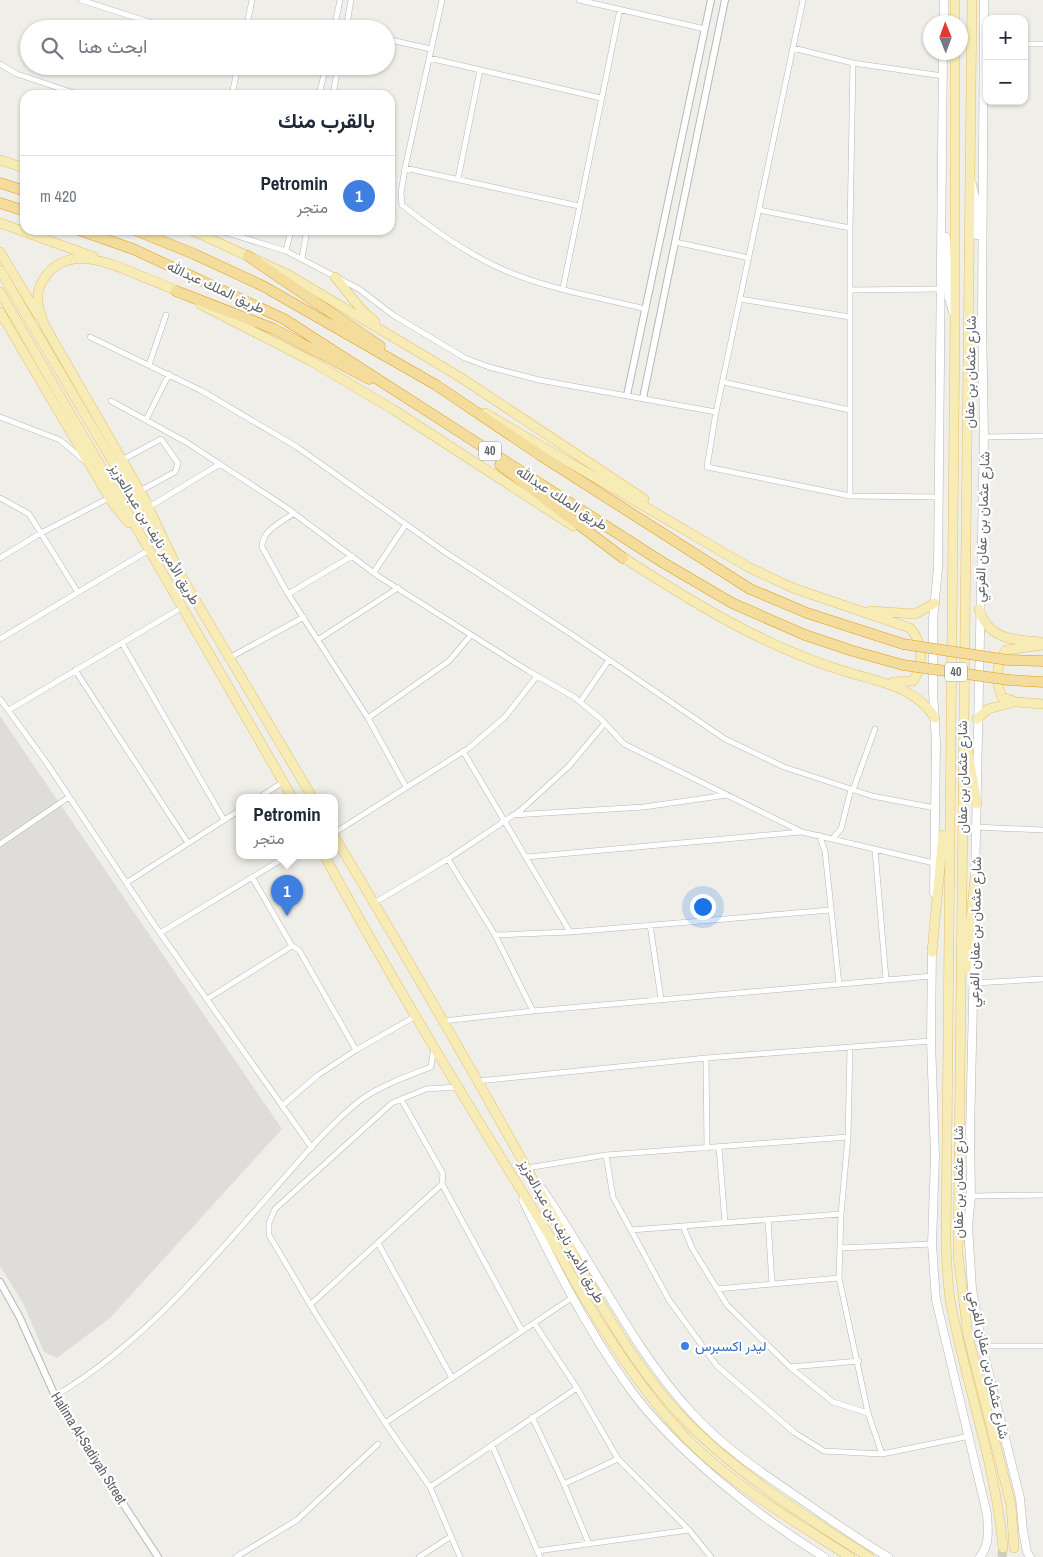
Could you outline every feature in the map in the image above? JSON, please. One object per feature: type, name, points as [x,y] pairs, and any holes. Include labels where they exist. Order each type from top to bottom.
[{"type":"highway","points":[[0,183],[20,189]]},
{"type":"highway","points":[[0,203],[20,209]]},
{"type":"highway","name":"طريق الملك عبدالله","points":[[93,235],[133,249],[284,319],[662,562],[732,603],[805,635],[853,652],[903,664],[1009,680],[1043,682]]},
{"type":"highway","name":"طريق الملك عبدالله","points":[[147,235],[263,286],[436,385],[564,471],[750,589],[807,613],[904,644],[1008,660],[1043,661]]},
{"type":"highway","points":[[248,256],[436,385]]},
{"type":"highway","points":[[176,291],[274,329],[421,406],[623,558]]},
{"type":"main road","points":[[944,0],[944,15]]},
{"type":"main road","points":[[955,0],[955,15]]},
{"type":"main road","name":"شارع عثمان بن عفان الفرعي","points":[[984,0],[984,15]]},
{"type":"main road","name":"شارع عثمان بن عفان","points":[[972,1],[972,180],[963,722],[958,1255],[962,1300],[968,1336],[1011,1505],[1014,1548]]},
{"type":"main road","points":[[943,60],[938,568],[935,603],[935,808],[931,1040],[935,1156],[932,1244],[936,1300],[970,1436],[987,1514],[989,1532],[986,1549],[980,1557]]},
{"type":"main road","name":"شارع عثمان بن عفان","points":[[955,60],[955,322],[949,775],[946,1242],[951,1308],[995,1484],[1003,1548]]},
{"type":"main road","name":"شارع عثمان بن عفان الفرعي","points":[[985,60],[982,319],[984,437],[979,609],[975,983],[970,1133],[971,1196],[968,1226],[972,1289],[982,1346],[1020,1498],[1026,1552],[1030,1557]]},
{"type":"main road","points":[[1,160],[20,166]]},
{"type":"main road","points":[[972,180],[977,208],[982,319]]},
{"type":"main road","points":[[942,198],[950,298],[955,322]]},
{"type":"main road","points":[[0,223],[20,230]]},
{"type":"main road","points":[[33,235],[108,262],[176,291],[311,362],[394,410],[623,558],[718,616],[761,638],[820,664],[902,689],[918,698],[935,718]]},
{"type":"main road","points":[[202,235],[289,275],[390,335],[460,378],[727,554]]},
{"type":"main road","points":[[0,252],[149,507],[180,574]]},
{"type":"main road","points":[[46,328],[37,298],[43,280],[49,271],[70,260],[108,262]]},
{"type":"main road","name":"طريق الأمير نايف بن عبدالعزيز","points":[[0,270],[118,473],[310,794]]},
{"type":"main road","points":[[335,277],[361,309],[390,335]]},
{"type":"main road","name":"طريق الأمير نايف بن عبدالعزيز","points":[[0,292],[290,794]]},
{"type":"main road","points":[[0,312],[109,498],[142,538]]},
{"type":"main road","points":[[436,385],[727,554],[793,588],[910,628],[919,637],[919,673],[913,681],[902,683],[864,677]]},
{"type":"main road","points":[[855,609],[915,614],[935,603]]},
{"type":"main road","points":[[979,609],[984,623],[992,632],[1043,644]]},
{"type":"main road","points":[[1043,644],[1006,650],[1001,656],[997,676],[998,689],[1002,697],[1016,702],[1043,704]]},
{"type":"main road","points":[[978,720],[988,709],[1016,702]]},
{"type":"main road","points":[[963,722],[977,804]]},
{"type":"main road","points":[[932,952],[949,775]]},
{"type":"main road","name":"طريق الأمير نايف بن عبدالعزيز","points":[[338,841],[478,1081],[602,1303],[628,1347],[653,1381],[681,1416],[702,1437],[761,1484],[869,1557]]},
{"type":"main road","name":"طريق الأمير نايف بن عبدالعزيز","points":[[326,859],[458,1087],[558,1250],[586,1302],[641,1386],[689,1440],[753,1492],[850,1557]]},
{"type":"main road","points":[[960,1039],[975,878]]},
{"type":"main road","points":[[527,1168],[562,1217],[620,1315],[662,1376],[692,1414],[755,1468],[888,1557]]},
{"type":"main road","points":[[512,1176],[540,1237],[573,1297],[630,1389],[676,1441],[750,1505],[819,1556]]},
{"type":"street","points":[[81,0],[143,20]]},
{"type":"street","points":[[248,20],[252,0]]},
{"type":"street","points":[[336,20],[340,0]]},
{"type":"street","points":[[348,20],[352,0]]},
{"type":"street","points":[[442,0],[401,193],[402,206],[432,229],[495,266],[535,281],[646,309]]},
{"type":"street","points":[[579,0],[705,29]]},
{"type":"street","points":[[627,395],[711,0]]},
{"type":"street","points":[[643,398],[725,0]]},
{"type":"street","points":[[803,0],[716,412],[707,467],[850,496],[938,498]]},
{"type":"street","points":[[563,288],[620,9]]},
{"type":"street","points":[[395,41],[431,49]]},
{"type":"street","points":[[1028,44],[1043,44]]},
{"type":"street","points":[[793,48],[852,63],[943,76]]},
{"type":"street","points":[[429,58],[601,98]]},
{"type":"street","points":[[850,496],[852,63]]},
{"type":"street","points":[[0,64],[17,74],[65,90]]},
{"type":"street","points":[[458,179],[480,70]]},
{"type":"street","points":[[233,90],[236,75]]},
{"type":"street","points":[[320,90],[324,75]]},
{"type":"street","points":[[334,90],[336,75]]},
{"type":"street","points":[[406,168],[579,206]]},
{"type":"street","points":[[759,210],[850,228]]},
{"type":"street","points":[[234,235],[302,258],[359,289],[393,315],[464,358],[489,367],[539,380],[716,412]]},
{"type":"street","points":[[286,251],[289,235]]},
{"type":"street","points":[[302,258],[306,235]]},
{"type":"street","points":[[675,242],[749,258]]},
{"type":"street","points":[[850,290],[941,289]]},
{"type":"street","points":[[740,299],[850,318]]},
{"type":"street","points":[[150,365],[166,315]]},
{"type":"street","points":[[90,337],[169,374],[297,447],[406,524],[725,739],[784,767],[852,790],[872,796],[935,808]]},
{"type":"street","points":[[146,420],[169,374]]},
{"type":"street","points":[[723,382],[850,410]]},
{"type":"street","points":[[111,401],[220,464],[294,513],[398,588],[580,702],[605,723],[624,744],[802,832]]},
{"type":"street","points":[[0,418],[60,440],[90,466]]},
{"type":"street","points":[[984,437],[1043,436]]},
{"type":"street","points":[[122,460],[161,439],[178,463],[175,472],[140,491]]},
{"type":"street","points":[[149,507],[220,464]]},
{"type":"street","points":[[0,498],[29,514],[77,591]]},
{"type":"street","points":[[0,558],[41,533],[109,498]]},
{"type":"street","points":[[294,513],[268,532],[262,540],[262,547],[288,594],[319,639],[368,718],[406,787]]},
{"type":"street","points":[[374,572],[406,524]]},
{"type":"street","points":[[0,639],[77,591],[149,550]]},
{"type":"street","points":[[288,594],[352,556]]},
{"type":"street","points":[[319,639],[398,588]]},
{"type":"street","points":[[9,710],[181,608]]},
{"type":"street","points":[[229,658],[304,617]]},
{"type":"street","points":[[368,718],[449,661],[471,635]]},
{"type":"street","points":[[122,643],[224,820]]},
{"type":"street","points":[[580,702],[609,660]]},
{"type":"street","points":[[75,670],[188,843]]},
{"type":"street","points":[[338,831],[463,751],[505,718],[536,676]]},
{"type":"street","points":[[0,699],[69,797],[160,933],[312,1148]]},
{"type":"street","points":[[374,903],[448,859],[512,816],[569,766],[605,723]]},
{"type":"street","points":[[833,838],[840,829],[875,728]]},
{"type":"street","points":[[463,751],[570,932]]},
{"type":"street","points":[[265,794],[283,782]]},
{"type":"street","points":[[512,816],[644,807],[727,795]]},
{"type":"street","points":[[0,844],[69,797]]},
{"type":"street","points":[[126,883],[236,812]]},
{"type":"street","points":[[976,827],[1043,830]]},
{"type":"street","points":[[527,857],[802,832],[934,863]]},
{"type":"street","points":[[819,835],[825,851],[839,984]]},
{"type":"street","points":[[874,850],[886,979]]},
{"type":"street","points":[[160,933],[282,859]]},
{"type":"street","points":[[448,859],[495,935],[533,1011]]},
{"type":"street","points":[[252,877],[292,946],[299,950],[356,1050]]},
{"type":"street","points":[[495,935],[570,932],[831,910]]},
{"type":"street","points":[[650,926],[661,999]]},
{"type":"street","points":[[207,999],[292,946]]},
{"type":"street","points":[[443,1021],[661,999],[932,976]]},
{"type":"street","points":[[975,983],[1043,979]]},
{"type":"street","points":[[282,1106],[318,1075],[356,1050],[416,1016]]},
{"type":"street","points":[[478,1081],[706,1058],[931,1040]]},
{"type":"street","points":[[55,1396],[80,1381],[113,1356],[161,1313],[200,1274],[337,1121],[363,1098],[431,1067],[434,1046]]},
{"type":"street","points":[[850,1047],[848,1136],[841,1214],[840,1278],[859,1361],[868,1412],[882,1454]]},
{"type":"street","points":[[706,1058],[707,1148]]},
{"type":"street","points":[[458,1087],[426,1089],[392,1103],[275,1209],[269,1223],[269,1235],[310,1305],[385,1423],[430,1487],[460,1557]]},
{"type":"street","points":[[401,1099],[443,1174],[442,1184],[522,1331]]},
{"type":"street","points":[[527,1168],[606,1156],[848,1136]]},
{"type":"street","points":[[719,1147],[725,1223]]},
{"type":"street","points":[[606,1156],[613,1197],[669,1300],[717,1366],[795,1433],[824,1451],[882,1454],[970,1436]]},
{"type":"street","points":[[310,1305],[442,1184]]},
{"type":"street","points":[[971,1196],[1043,1195]]},
{"type":"street","points":[[631,1230],[841,1214]]},
{"type":"street","points":[[768,1220],[772,1284]]},
{"type":"street","points":[[683,1226],[692,1248],[727,1305],[790,1367],[834,1402],[868,1412]]},
{"type":"street","points":[[378,1242],[452,1378]]},
{"type":"street","points":[[840,1248],[932,1244]]},
{"type":"street","points":[[717,1289],[840,1278]]},
{"type":"street","name":"Halima Al-Sadiyah Street","points":[[0,1282],[19,1316],[55,1396],[158,1557]]},
{"type":"street","points":[[385,1423],[573,1297]]},
{"type":"street","points":[[534,1323],[576,1388],[618,1460],[689,1530],[711,1557]]},
{"type":"street","points":[[982,1346],[1043,1346]]},
{"type":"street","points":[[790,1367],[859,1361]]},
{"type":"street","points":[[430,1487],[576,1388]]},
{"type":"street","points":[[532,1417],[564,1484],[589,1544]]},
{"type":"street","points":[[236,1557],[297,1520],[378,1444]]},
{"type":"street","points":[[492,1445],[538,1554],[589,1544],[689,1530]]},
{"type":"street","points":[[564,1484],[618,1460]]},
{"type":"street","points":[[419,1557],[450,1537]]},
{"type":"shaded area","points":[[0,716],[282,1129],[110,1318],[57,1358],[44,1352],[23,1303],[0,1266]]},
{"type":"tunnel","points":[[1002,1557],[1003,1548]]},
{"type":"place","name":"Petromin","points":[[287,916]]},
{"type":"place","name":"ليدر اكسبرس","points":[[685,1346]]}]
